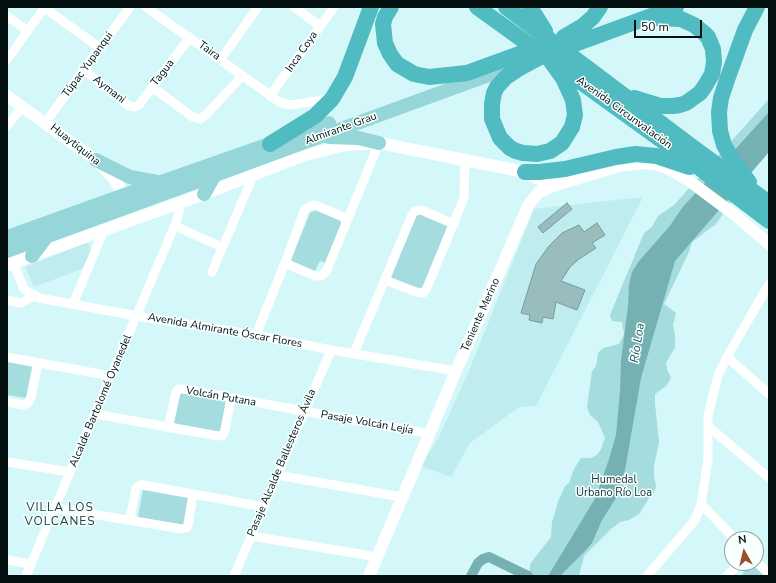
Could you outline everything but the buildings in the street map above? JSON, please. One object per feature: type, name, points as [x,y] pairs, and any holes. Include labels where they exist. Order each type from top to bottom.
[{"type":"highway","points":[[270,144],[308,121],[332,99],[346,77],[371,7]]},
{"type":"highway","points":[[391,7],[383,24],[384,37],[390,54],[397,64],[408,72],[421,76],[467,73]]},
{"type":"highway","name":"Avenida Circunvalación","points":[[506,7],[551,36],[583,65],[619,92],[686,162],[746,199],[769,221]]},
{"type":"highway","points":[[530,7],[551,36],[583,26],[593,18],[600,7]]},
{"type":"highway","name":"Almirante Grau","points":[[536,51],[551,36],[676,7]]},
{"type":"highway","points":[[746,199],[739,169],[728,153],[722,138],[719,122],[721,98],[745,30],[757,7]]},
{"type":"highway","points":[[478,8],[536,51],[562,72],[570,91],[574,108],[574,121],[566,138],[557,147],[544,153],[537,154],[523,153],[510,148],[500,138],[494,126],[491,112],[494,93],[501,82],[536,51]]},
{"type":"highway","points":[[619,92],[653,104],[673,106],[686,103],[700,93],[712,74],[714,62],[712,49],[708,37],[699,28],[688,21],[681,19],[646,13]]},
{"type":"highway","name":"Almirante Grau","points":[[467,73],[646,13]]},
{"type":"highway","name":"Avenida Circunvalación","points":[[562,72],[686,162],[746,199],[769,202]]},
{"type":"highway","points":[[525,172],[565,169],[636,154],[686,162]]},
{"type":"main road","name":"Almirante Grau","points":[[7,237],[127,200],[214,176],[313,140],[536,51]]},
{"type":"main road","name":"Almirante Grau","points":[[9,260],[47,236],[127,200],[159,182],[316,128],[467,73]]},
{"type":"main road","points":[[313,140],[347,137],[379,143]]},
{"type":"main road","points":[[96,160],[130,177],[159,182]]},
{"type":"main road","points":[[204,194],[214,176]]},
{"type":"main road","points":[[32,256],[47,236]]},
{"type":"street","points":[[7,60],[43,7],[100,48]]},
{"type":"street","name":"Túpac Yupanqui","points":[[45,123],[130,7]]},
{"type":"street","name":"Taira","points":[[146,7],[190,37],[270,96],[281,102],[291,105],[332,99]]},
{"type":"street","points":[[221,60],[257,7]]},
{"type":"street","points":[[294,7],[320,26]]},
{"type":"street","name":"Inca Coya","points":[[270,96],[334,7]]},
{"type":"street","points":[[7,16],[28,31]]},
{"type":"street","name":"Tagua","points":[[135,107],[139,104],[190,37]]},
{"type":"street","name":"Aymani","points":[[84,70],[129,106],[135,107]]},
{"type":"street","points":[[152,87],[193,117],[200,119],[206,115],[242,76]]},
{"type":"street","name":"Huaytiquina","points":[[7,96],[96,160],[115,180],[127,200]]},
{"type":"street","points":[[7,126],[22,107]]},
{"type":"street","points":[[285,263],[315,276],[321,276],[326,272],[379,143]]},
{"type":"street","name":"Almirante Grau","points":[[9,260],[32,256],[204,194],[305,155],[346,145],[379,143],[525,172],[546,183],[556,185]]},
{"type":"street","points":[[385,280],[416,292],[422,293],[426,290],[464,198],[465,160]]},
{"type":"street","name":"Teniente Merino","points":[[369,576],[529,204],[539,192],[556,185],[619,166],[643,163],[659,165],[666,168],[686,162],[746,199],[769,244]]},
{"type":"street","points":[[525,172],[531,186],[529,204]]},
{"type":"street","points":[[212,272],[254,174]]},
{"type":"street","name":"Alcalde Bartolomé Oyanedel","points":[[26,576],[175,226],[180,212],[181,202]]},
{"type":"street","points":[[256,335],[305,209],[315,205],[348,219]]},
{"type":"street","points":[[354,353],[412,215],[416,211],[421,210],[454,224]]},
{"type":"street","points":[[175,226],[222,247]]},
{"type":"street","points":[[73,304],[104,230]]},
{"type":"street","name":"Avenida Almirante Óscar Flores","points":[[9,260],[26,291],[44,300],[256,335],[331,350],[456,371]]},
{"type":"street","points":[[647,576],[695,520],[701,504],[708,460],[708,415],[718,376],[727,357],[769,284]]},
{"type":"street","points":[[7,300],[21,303],[34,296]]},
{"type":"street","name":"Pasaje Alcalde Ballesteros Ávila","points":[[234,576],[331,350]]},
{"type":"street","points":[[7,357],[111,376]]},
{"type":"street","points":[[727,357],[769,394]]},
{"type":"street","points":[[7,402],[23,405],[28,403],[31,397],[38,363]]},
{"type":"street","name":"Volcán Putana","points":[[168,428],[176,392],[183,389],[304,412]]},
{"type":"street","points":[[95,414],[218,436],[223,435],[225,430],[231,398]]},
{"type":"street","name":"Pasaje Volcán Lejía","points":[[304,412],[430,434]]},
{"type":"street","points":[[708,426],[769,478]]},
{"type":"street","points":[[7,462],[70,472]]},
{"type":"street","points":[[277,475],[402,497]]},
{"type":"street","points":[[130,520],[136,488],[140,485],[264,507]]},
{"type":"street","points":[[55,508],[182,529],[188,526],[194,494]]},
{"type":"street","points":[[701,504],[727,531]]},
{"type":"street","points":[[251,536],[377,558]]},
{"type":"street","points":[[7,560],[31,564]]},
{"type":"shaded area","points":[[643,197],[536,406],[519,407],[470,443],[451,477],[421,466],[439,437],[468,373],[534,209]]},
{"type":"shaded area","points":[[88,242],[91,251],[84,268],[34,287],[25,267]]},
{"type":"green space","name":"Humedal Urbano Río Loa","points":[[769,99],[769,147],[716,224],[692,242],[689,252],[664,304],[676,313],[673,325],[675,347],[666,363],[671,378],[666,386],[655,394],[659,442],[654,466],[656,486],[653,494],[639,514],[629,520],[620,522],[584,556],[579,576],[529,576],[530,564],[551,537],[552,522],[559,499],[565,486],[569,483],[574,469],[581,458],[591,458],[597,455],[605,438],[598,422],[590,415],[587,407],[592,371],[596,366],[598,353],[603,348],[619,344],[624,334],[622,322],[612,321],[610,315],[644,233],[652,227],[658,216],[674,205]]},
{"type":"green space","points":[[319,209],[338,217],[342,225],[326,263],[320,261],[313,275],[289,265],[310,213]]},
{"type":"green space","points":[[417,213],[448,225],[422,290],[391,278]]},
{"type":"green space","points":[[7,362],[32,367],[26,398],[7,395]]},
{"type":"green space","points":[[181,391],[226,400],[220,432],[174,423]]},
{"type":"green space","points":[[143,490],[188,498],[183,525],[138,517]]},
{"type":"green space","points":[[744,571],[759,571],[764,576],[741,576]]},
{"type":"water","name":"Río Loa","points":[[769,112],[769,152],[675,261],[641,378],[625,470],[616,498],[602,520],[592,543],[560,576],[548,576],[596,497],[616,435],[621,361],[628,306],[629,285],[632,272],[639,261],[669,227],[682,208]]},
{"type":"waterway","points":[[471,576],[478,563],[489,557],[528,576]]},
{"type":"district","name":"VILLA LOS VOLCANES","points":[[60,515]]}]
